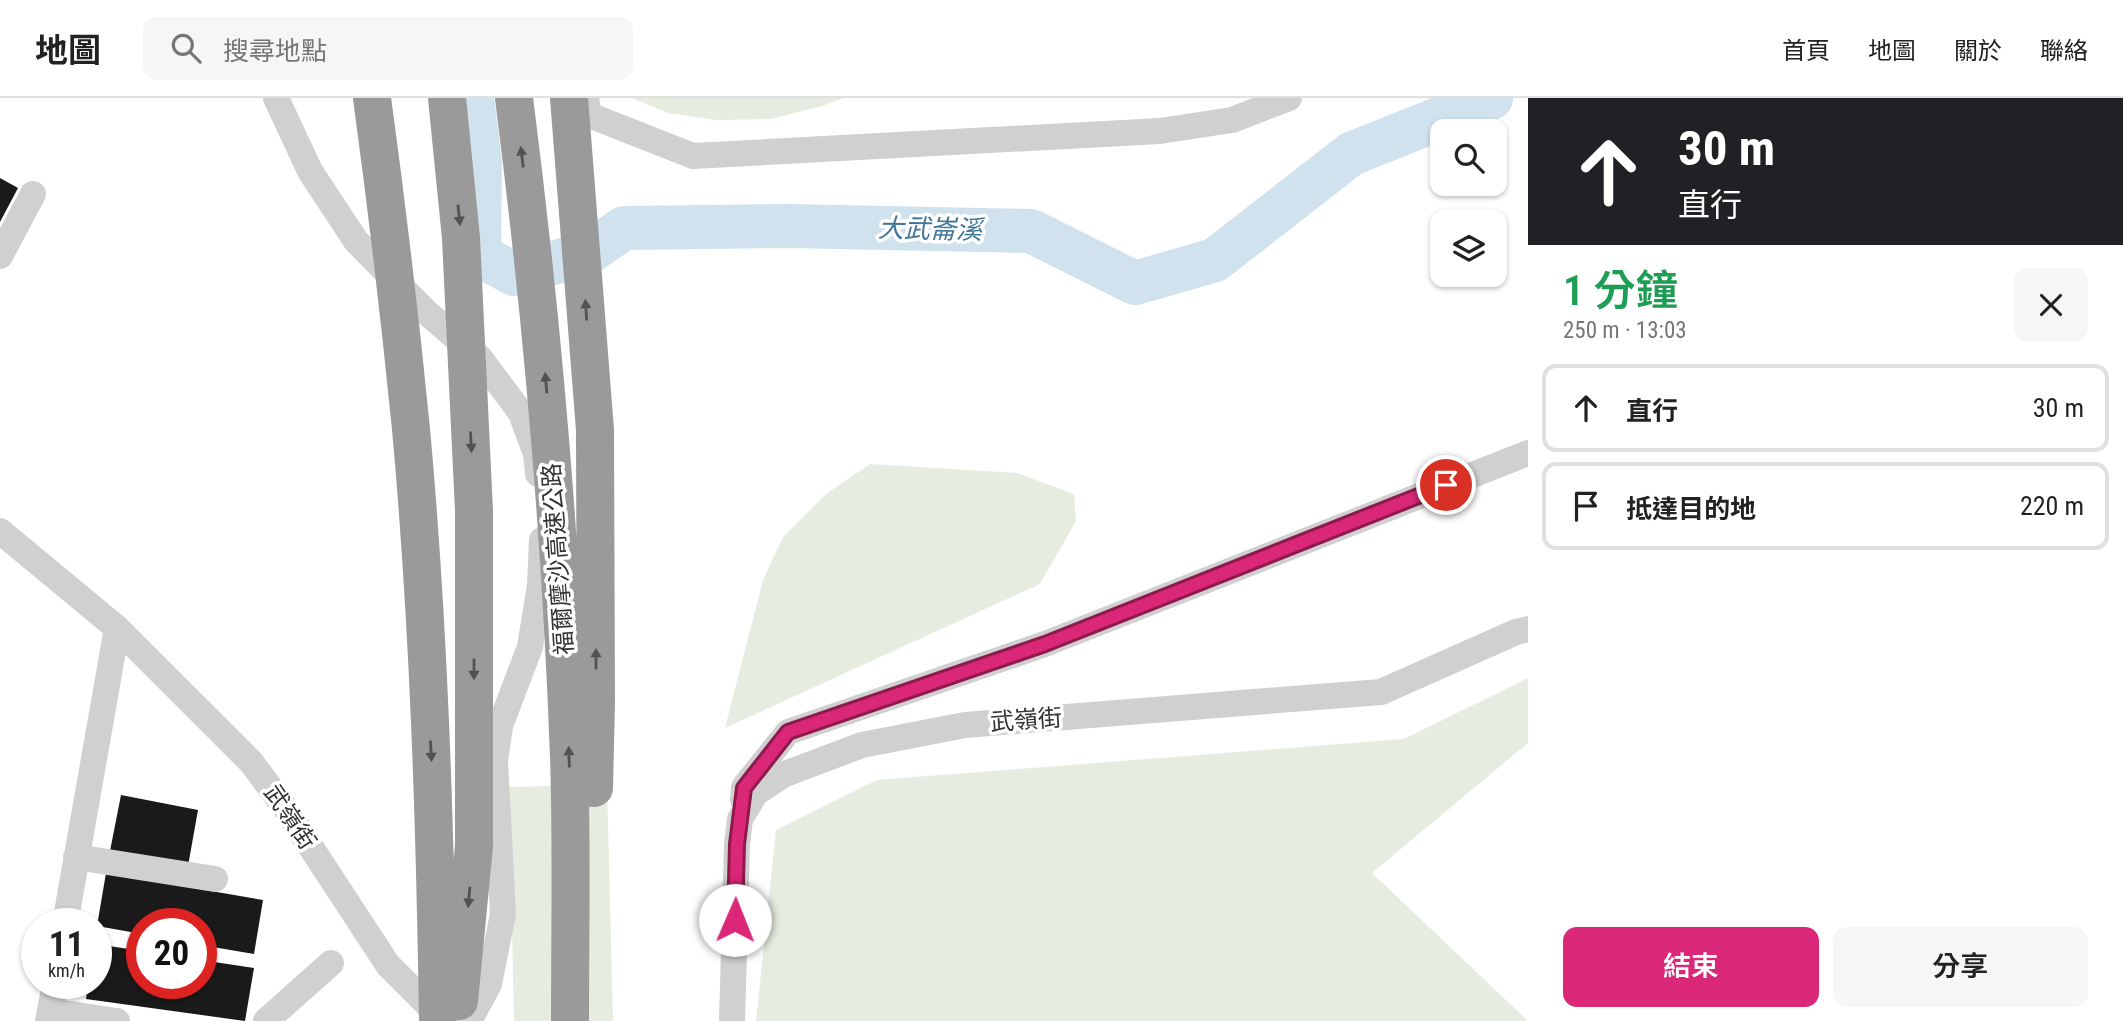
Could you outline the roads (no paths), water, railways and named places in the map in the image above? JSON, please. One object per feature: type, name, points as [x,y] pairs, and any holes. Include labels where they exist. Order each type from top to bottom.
[{"type":"highway","points":[[372,98],[407,391],[422,585]]},
{"type":"highway","points":[[388,98],[406,238],[415,399],[436,845],[438,1021]]},
{"type":"highway","points":[[447,98],[461,239],[474,512],[474,846],[457,1021]]},
{"type":"highway","name":"福爾摩沙高速公路","points":[[514,98],[540,309],[558,531],[569,759],[570,1021]]},
{"type":"highway","points":[[569,98],[595,444],[596,702],[592,897],[581,1021]]},
{"type":"street","points":[[276,98],[310,171],[356,241],[426,312],[480,358],[521,412],[536,454],[543,516],[540,584],[530,647],[500,726],[495,761],[503,914],[489,984],[469,1021]]},
{"type":"street","points":[[586,98],[589,115],[693,156],[1160,131],[1232,120],[1289,98]]},
{"type":"street","points":[[0,256],[33,194]]},
{"type":"street","points":[[740,819],[744,788],[788,732],[1045,644],[1528,453]]},
{"type":"street","name":"武嶺街","points":[[0,531],[117,628],[251,762],[284,806],[388,965],[444,1021]]},
{"type":"street","points":[[68,908],[117,628]]},
{"type":"street","name":"武嶺街","points":[[732,1021],[740,819],[755,793],[785,774],[862,745],[965,725],[1381,692],[1528,629]]},
{"type":"street","points":[[76,857],[215,879]]},
{"type":"street","points":[[266,1021],[331,962]]},
{"type":"street","points":[[49,1016],[117,1021]]},
{"type":"waterway","name":"大武崙溪","points":[[472,98],[480,163],[479,255],[514,274],[588,253],[624,228],[789,226],[1031,231],[1135,283],[1215,260],[1351,154],[1491,98]]}]
